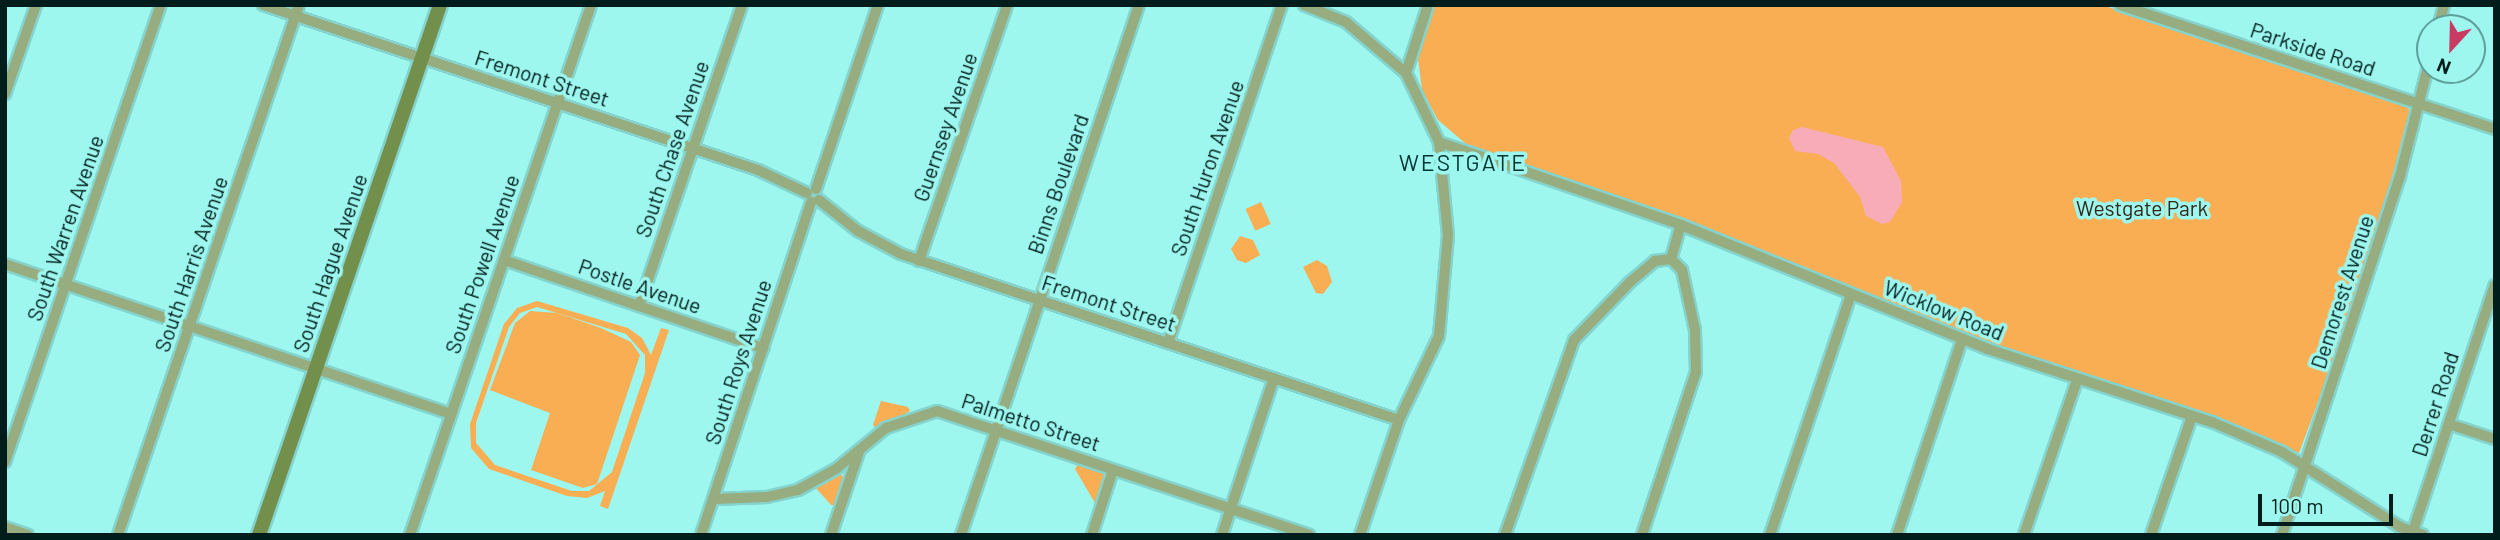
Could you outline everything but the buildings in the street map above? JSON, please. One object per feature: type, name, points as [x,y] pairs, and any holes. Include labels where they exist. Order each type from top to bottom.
[{"type":"main road","name":"South Hague Avenue","points":[[259,535],[440,5]]},
{"type":"street","points":[[5,94],[36,5]]},
{"type":"street","name":"South Warren Avenue","points":[[5,462],[161,5]]},
{"type":"street","name":"Fremont Street","points":[[263,5],[693,148],[813,196],[867,236],[919,261],[1399,420]]},
{"type":"street","name":"South Harris Avenue","points":[[118,535],[299,5]]},
{"type":"street","name":"South Powell Avenue","points":[[410,535],[591,5]]},
{"type":"street","name":"South Chase Avenue","points":[[639,306],[742,5]]},
{"type":"street","name":"South Roys Avenue","points":[[701,535],[878,5]]},
{"type":"street","name":"Guernsey Avenue","points":[[919,261],[1007,5]]},
{"type":"street","name":"Binns Boulevard","points":[[961,535],[1139,5]]},
{"type":"street","name":"South Huron Avenue","points":[[1168,343],[1283,5]]},
{"type":"street","points":[[1304,5],[1346,22],[1406,73],[1439,142],[1448,235],[1442,317],[1433,352],[1399,420],[1360,535]]},
{"type":"street","points":[[1406,73],[1428,5]]},
{"type":"street","name":"Parkside Road","points":[[2120,5],[2152,10],[2495,129]]},
{"type":"street","name":"Demorest Avenue","points":[[2282,535],[2425,84]]},
{"type":"street","name":"Wicklow Road","points":[[1439,142],[1681,225],[1962,340],[2192,416],[2305,465],[2416,534]]},
{"type":"street","points":[[1671,259],[1681,225]]},
{"type":"street","points":[[1505,535],[1573,340],[1630,282],[1656,261],[1671,259]]},
{"type":"street","points":[[1642,535],[1696,372],[1695,330],[1682,270],[1671,259]]},
{"type":"street","name":"Postle Avenue","points":[[504,260],[763,348]]},
{"type":"street","points":[[5,264],[451,414]]},
{"type":"street","name":"Derrer Road","points":[[2416,534],[2495,285]]},
{"type":"street","points":[[1770,535],[1851,294]]},
{"type":"street","points":[[1897,535],[1962,340]]},
{"type":"street","points":[[1222,535],[1274,378]]},
{"type":"street","points":[[2024,535],[2077,380]]},
{"type":"street","name":"Palmetto Street","points":[[713,499],[767,497],[798,489],[859,451],[886,428],[937,411],[1309,535]]},
{"type":"street","points":[[2151,535],[2192,416]]},
{"type":"street","points":[[2449,424],[2495,439]]},
{"type":"street","points":[[831,535],[859,451]]},
{"type":"street","points":[[1092,535],[1113,470]]},
{"type":"street","points":[[5,527],[28,535]]},
{"type":"green space","name":"Westgate Park","points":[[1434,5],[2102,5],[2406,105],[2412,114],[2344,332],[2299,453],[2211,417],[1987,345],[1472,149],[1438,120],[1422,90],[1418,58]]},
{"type":"green space","points":[[1261,202],[1271,224],[1255,231],[1245,209]]},
{"type":"green space","points":[[1240,236],[1253,240],[1260,255],[1246,263],[1237,260],[1231,249]]},
{"type":"green space","points":[[1317,260],[1327,266],[1332,282],[1323,294],[1316,293],[1303,267]]},
{"type":"green space","points":[[537,301],[628,328],[642,338],[651,355],[661,328],[669,330],[608,509],[600,506],[605,491],[587,498],[567,496],[489,469],[471,448],[470,424],[504,324],[517,308]],"holes":[[[537,307],[626,334],[645,355],[645,373],[612,472],[589,491],[572,491],[495,465],[476,443],[476,423],[509,327],[520,313]]]},
{"type":"green space","points":[[530,311],[557,313],[601,328],[631,342],[640,355],[597,484],[583,488],[531,470],[550,413],[490,390],[515,323]]},
{"type":"green space","points":[[881,401],[908,407],[910,411],[877,430],[873,425]]},
{"type":"green space","points":[[1078,464],[1106,474],[1095,503],[1075,469]]},
{"type":"green space","points":[[839,473],[845,478],[836,505],[831,505],[815,487]]},
{"type":"shaded area","points":[[1802,127],[1883,147],[1901,181],[1902,202],[1890,222],[1882,224],[1866,216],[1860,197],[1834,163],[1818,154],[1795,151],[1789,138],[1793,130]]},
{"type":"district","name":"WESTGATE","points":[[1463,162]]}]
